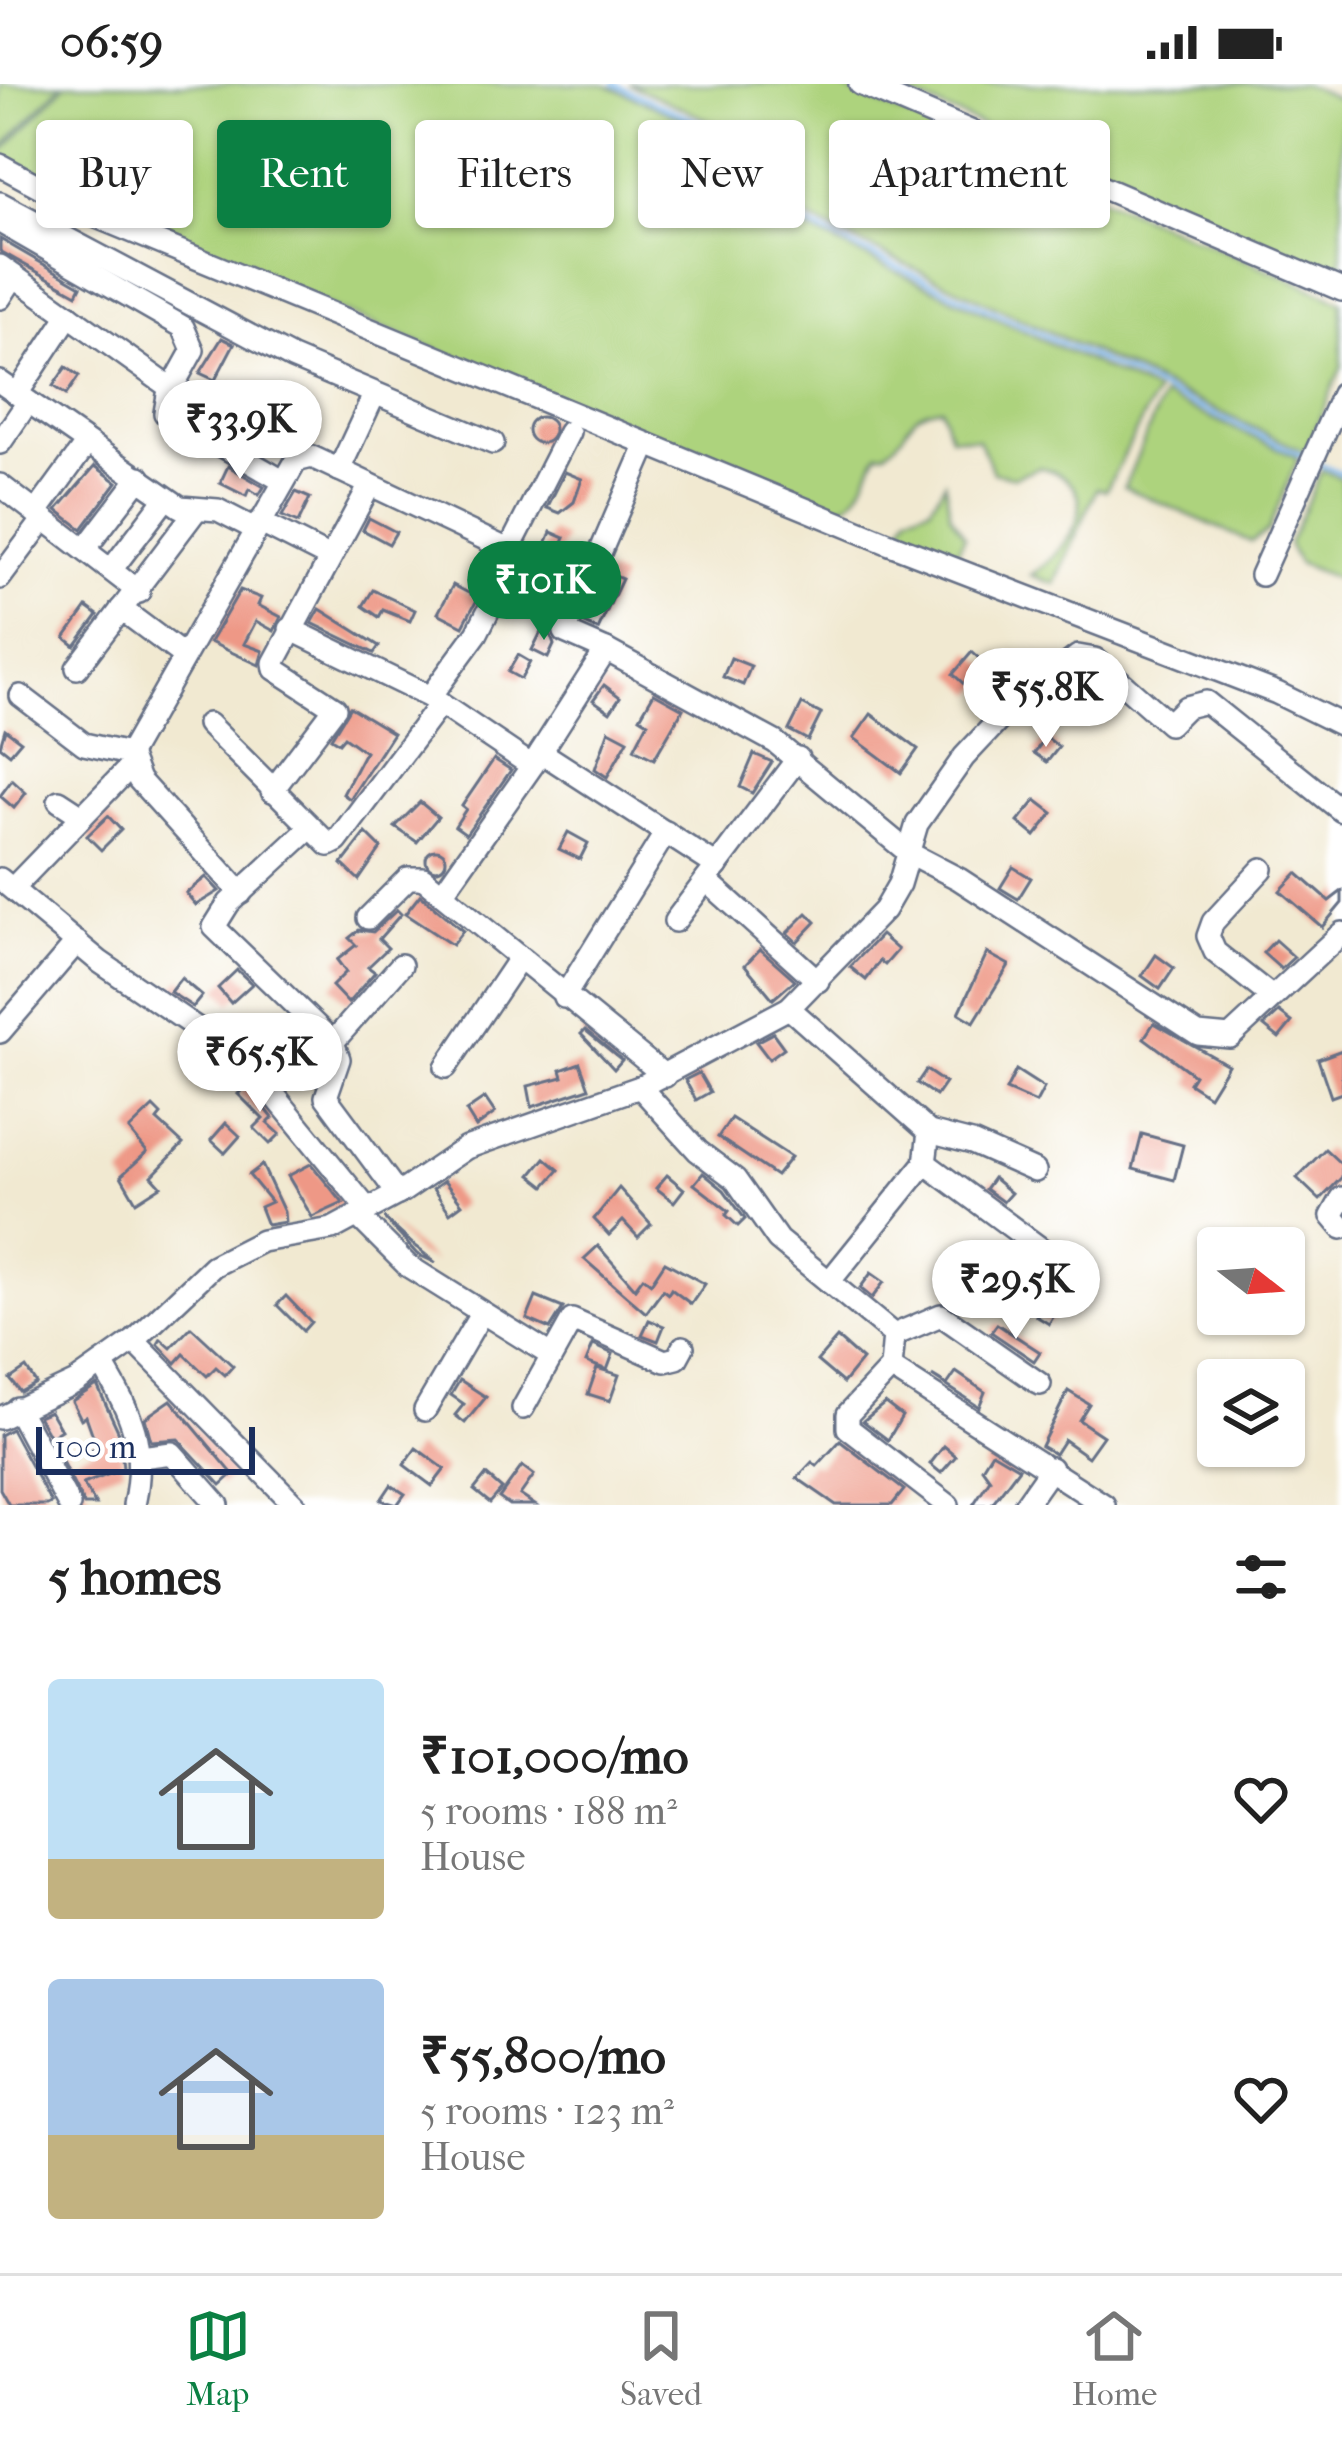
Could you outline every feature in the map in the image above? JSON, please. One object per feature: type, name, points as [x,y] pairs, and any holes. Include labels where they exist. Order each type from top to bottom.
[{"type":"street","points":[[860,84],[1342,290]]},
{"type":"street","points":[[0,165],[92,215],[890,544],[1257,684],[1342,725]]},
{"type":"street","points":[[0,203],[292,358],[493,442]]},
{"type":"street","points":[[0,222],[183,327],[193,350],[165,406],[169,419],[283,481]]},
{"type":"street","points":[[0,298],[7,271],[172,389]]},
{"type":"street","points":[[0,443],[15,393],[69,315]]},
{"type":"street","points":[[15,393],[166,498],[197,509],[218,510],[330,558]]},
{"type":"street","points":[[1262,575],[1342,394]]},
{"type":"street","points":[[339,470],[374,395]]},
{"type":"street","points":[[208,724],[308,830],[324,844],[338,841],[477,633],[569,432]]},
{"type":"street","points":[[0,578],[87,443]]},
{"type":"street","points":[[647,443],[565,632],[607,650],[798,758],[909,853],[959,878],[1198,1034],[1230,1037],[1342,933]]},
{"type":"street","points":[[549,1354],[408,1266],[248,1063],[77,942],[6,883],[82,816],[130,760],[283,481],[306,456],[584,590]]},
{"type":"street","points":[[85,549],[140,477]]},
{"type":"street","points":[[272,791],[335,708],[274,668],[290,629],[370,484]]},
{"type":"street","points":[[0,485],[139,592]]},
{"type":"street","points":[[111,570],[166,498]]},
{"type":"street","points":[[77,668],[139,592],[197,509]]},
{"type":"street","points":[[122,609],[184,656]]},
{"type":"street","points":[[290,629],[435,701],[666,832],[818,981]]},
{"type":"street","points":[[442,894],[607,650]]},
{"type":"street","points":[[69,1505],[9,1413],[102,1364],[134,1341],[213,1266],[262,1241],[332,1229],[398,1194],[466,1148],[640,1088],[789,1008],[884,910],[928,805],[964,758],[1010,708],[1078,656],[1095,659],[1169,724],[1186,707],[1206,703],[1342,811]]},
{"type":"street","points":[[21,696],[84,744],[130,760],[241,893]]},
{"type":"street","points":[[675,921],[798,758]]},
{"type":"street","points":[[59,801],[82,816]]},
{"type":"street","points":[[308,830],[220,914],[215,931],[333,1042],[339,1059],[326,1096],[398,1194]]},
{"type":"street","points":[[564,997],[666,832]]},
{"type":"street","points":[[1262,869],[1213,922],[1208,936],[1215,952],[1272,997]]},
{"type":"street","points":[[368,918],[408,878],[423,878],[665,1076]]},
{"type":"street","points":[[0,1032],[77,942]]},
{"type":"street","points":[[446,1067],[518,960]]},
{"type":"street","points":[[333,1042],[401,965]]},
{"type":"street","points":[[789,1008],[929,1132],[989,1150],[1034,1172]]},
{"type":"street","points":[[640,1088],[698,1150],[735,1180],[778,1240],[894,1335],[908,1334],[932,1315],[941,1315],[1040,1384]]},
{"type":"street","points":[[829,1282],[925,1163],[929,1132]]},
{"type":"street","points":[[925,1163],[1048,1254]]},
{"type":"street","points":[[1342,1198],[1331,1216],[1342,1228]]},
{"type":"street","points":[[425,1410],[481,1314]]},
{"type":"street","points":[[523,1408],[568,1323],[578,1319],[665,1361],[677,1358],[683,1347]]},
{"type":"street","points":[[894,1335],[891,1368],[848,1414],[848,1428],[948,1505],[963,1484]]},
{"type":"street","points":[[134,1341],[291,1504]]},
{"type":"street","points":[[102,1364],[128,1408],[141,1457],[134,1505]]},
{"type":"street","points":[[891,1368],[974,1426],[1051,1468],[1104,1505]]},
{"type":"street","points":[[141,1457],[172,1453],[218,1505]]},
{"type":"street","points":[[1024,1505],[1051,1468]]},
{"type":"green space","points":[[0,84],[62,84],[0,150]]},
{"type":"green space","points":[[66,84],[604,84],[685,120],[638,120],[638,228],[804,228],[1156,393],[1106,490],[1097,488],[1055,584],[1031,575],[1061,549],[1071,533],[1079,502],[1074,488],[1061,476],[1039,467],[1014,477],[993,472],[978,439],[950,436],[941,407],[914,418],[897,443],[878,453],[854,498],[831,509],[136,228],[193,228],[193,120],[36,120],[36,180],[0,161],[0,154]]},
{"type":"green space","points":[[629,84],[833,84],[917,120],[829,120],[829,228],[1110,228],[1110,202],[1342,301],[1342,366],[1305,452],[805,217],[805,120],[708,120]]},
{"type":"green space","points":[[885,84],[1304,84],[1342,100],[1342,279],[1110,180],[1110,120],[969,120]]},
{"type":"green space","points":[[1163,396],[1298,458],[1268,531],[1251,542],[1124,487]]},
{"type":"green space","points":[[1322,470],[1342,479],[1342,581],[1298,563],[1288,544]]},
{"type":"green space","points":[[945,482],[950,514],[965,536],[956,554],[925,550],[901,530],[909,513],[930,507]]},
{"type":"building","points":[[0,239],[81,286],[77,294],[0,251]]},
{"type":"building","points":[[222,338],[234,344],[215,380],[200,373]]},
{"type":"building","points":[[66,367],[79,376],[66,395],[53,386]]},
{"type":"building","points":[[541,417],[554,430],[541,443],[528,430]]},
{"type":"building","points":[[95,466],[117,482],[82,529],[57,510]]},
{"type":"building","points":[[228,466],[264,487],[259,495],[249,489],[246,496],[220,483]]},
{"type":"building","points":[[565,472],[582,479],[574,502],[560,513],[547,508]]},
{"type":"building","points":[[296,492],[310,498],[298,523],[282,516]]},
{"type":"building","points":[[369,518],[396,532],[389,544],[363,530]]},
{"type":"building","points":[[551,532],[565,538],[556,558],[543,551]]},
{"type":"building","points":[[608,573],[622,579],[598,630],[585,624]]},
{"type":"building","points":[[453,585],[478,598],[463,626],[438,613]]},
{"type":"building","points":[[240,590],[261,598],[258,605],[281,617],[274,631],[256,621],[244,644],[263,651],[259,665],[210,642]]},
{"type":"building","points":[[373,590],[415,610],[410,621],[383,610],[379,617],[363,606]]},
{"type":"building","points":[[87,607],[98,615],[75,646],[65,638]]},
{"type":"building","points":[[320,609],[379,646],[374,653],[312,623]]},
{"type":"building","points":[[546,622],[554,645],[548,658],[532,650]]},
{"type":"building","points":[[972,652],[994,672],[975,694],[953,674]]},
{"type":"building","points":[[518,655],[530,662],[521,679],[508,672]]},
{"type":"building","points":[[731,658],[751,666],[743,685],[723,677]]},
{"type":"building","points":[[604,685],[620,697],[610,712],[593,700]]},
{"type":"building","points":[[654,693],[683,709],[654,759],[634,749],[648,722],[640,717]]},
{"type":"building","points":[[802,704],[821,714],[808,740],[789,730]]},
{"type":"building","points":[[350,707],[393,733],[350,799],[343,794],[365,752],[344,737],[339,743],[331,738]]},
{"type":"building","points":[[871,714],[918,749],[901,773],[854,738]]},
{"type":"building","points":[[5,729],[21,741],[10,754],[0,746]]},
{"type":"building","points":[[609,730],[628,740],[607,777],[595,769]]},
{"type":"building","points":[[1046,737],[1059,747],[1047,762],[1034,753]]},
{"type":"building","points":[[754,754],[772,762],[752,793],[740,787]]},
{"type":"building","points":[[494,759],[511,770],[466,834],[455,826],[466,809],[462,806]]},
{"type":"building","points":[[12,780],[26,793],[14,808],[0,796]]},
{"type":"building","points":[[1036,800],[1053,813],[1035,836],[1018,822]]},
{"type":"building","points":[[420,802],[438,817],[417,842],[395,827]]},
{"type":"building","points":[[108,816],[121,830],[101,850],[87,836]]},
{"type":"building","points":[[568,832],[588,843],[580,859],[559,849]]},
{"type":"building","points":[[366,833],[381,848],[359,880],[342,864]]},
{"type":"building","points":[[436,850],[446,860],[436,870],[426,860]]},
{"type":"building","points":[[1013,867],[1031,878],[1018,899],[1000,888]]},
{"type":"building","points":[[1297,873],[1329,901],[1342,891],[1342,903],[1322,927],[1280,891]]},
{"type":"building","points":[[206,877],[219,891],[196,905],[186,893]]},
{"type":"building","points":[[420,895],[463,931],[452,945],[405,914]]},
{"type":"building","points":[[397,910],[401,914],[379,939],[388,948],[368,967],[375,972],[348,1003],[332,986],[346,972],[337,960],[356,945],[349,938],[359,930],[373,932]]},
{"type":"building","points":[[807,913],[816,922],[797,942],[787,933]]},
{"type":"building","points":[[881,935],[898,950],[885,965],[880,961],[866,980],[850,967]]},
{"type":"building","points":[[1275,940],[1294,957],[1281,969],[1263,953]]},
{"type":"building","points":[[760,949],[795,980],[773,999],[745,965]]},
{"type":"building","points":[[987,953],[1009,965],[974,1022],[959,1013]]},
{"type":"building","points":[[1156,955],[1174,968],[1160,989],[1142,976]]},
{"type":"building","points":[[237,970],[252,984],[231,1003],[218,988]]},
{"type":"building","points":[[181,978],[202,996],[193,1007],[170,992]]},
{"type":"building","points":[[1279,1012],[1292,1022],[1279,1038],[1264,1026]]},
{"type":"building","points":[[1154,1023],[1228,1065],[1209,1096],[1189,1083],[1194,1075],[1144,1038]]},
{"type":"building","points":[[585,1030],[622,1060],[614,1069],[581,1034]]},
{"type":"building","points":[[773,1033],[784,1048],[769,1059],[756,1042]]},
{"type":"building","points":[[1342,1050],[1342,1093],[1331,1097],[1318,1059]]},
{"type":"building","points":[[275,1055],[291,1069],[281,1080],[268,1064]]},
{"type":"building","points":[[580,1063],[589,1088],[532,1107],[528,1086],[563,1077],[561,1070]]},
{"type":"building","points":[[926,1070],[945,1083],[936,1096],[917,1083]]},
{"type":"building","points":[[1016,1070],[1044,1088],[1036,1103],[1006,1090]]},
{"type":"building","points":[[699,1073],[710,1092],[696,1100],[685,1080]]},
{"type":"building","points":[[247,1085],[273,1118],[268,1123],[280,1134],[270,1144],[254,1128],[263,1119],[238,1094]]},
{"type":"building","points":[[485,1098],[495,1113],[476,1127],[466,1111]]},
{"type":"building","points":[[153,1107],[161,1115],[157,1120],[183,1144],[152,1176],[161,1186],[136,1202],[121,1176],[147,1152],[129,1130]]},
{"type":"building","points":[[731,1118],[791,1157],[776,1176],[718,1137]]},
{"type":"building","points":[[226,1123],[240,1136],[225,1153],[211,1140]]},
{"type":"building","points":[[1142,1134],[1183,1145],[1174,1180],[1133,1169]]},
{"type":"building","points":[[1325,1149],[1342,1165],[1342,1177],[1320,1200],[1297,1178]]},
{"type":"building","points":[[545,1158],[559,1170],[545,1186],[531,1175]]},
{"type":"building","points":[[311,1164],[343,1203],[312,1217],[288,1176]]},
{"type":"building","points":[[262,1165],[285,1222],[267,1225],[260,1207],[271,1202],[249,1175]]},
{"type":"building","points":[[703,1173],[724,1190],[745,1219],[738,1226],[726,1215],[729,1211],[694,1184]]},
{"type":"building","points":[[667,1175],[684,1189],[674,1202],[656,1188]]},
{"type":"building","points":[[993,1178],[1011,1193],[1003,1202],[985,1189]]},
{"type":"building","points":[[444,1181],[462,1204],[450,1213],[433,1189]]},
{"type":"building","points":[[619,1188],[651,1224],[638,1237],[623,1221],[609,1235],[594,1219]]},
{"type":"building","points":[[384,1218],[416,1247],[436,1263],[417,1254]]},
{"type":"building","points":[[598,1246],[635,1288],[643,1277],[651,1283],[665,1262],[705,1284],[691,1304],[671,1289],[668,1294],[663,1290],[646,1313],[584,1259]]},
{"type":"building","points":[[1055,1267],[1070,1279],[1058,1293],[1040,1279]]},
{"type":"building","points":[[871,1273],[884,1282],[872,1298],[860,1288]]},
{"type":"building","points":[[286,1296],[311,1322],[303,1331],[277,1305]]},
{"type":"building","points":[[536,1297],[563,1308],[550,1329],[527,1319]]},
{"type":"building","points":[[1047,1297],[1060,1305],[1049,1324],[1036,1316]]},
{"type":"building","points":[[649,1320],[664,1326],[658,1341],[642,1335]]},
{"type":"building","points":[[997,1324],[1040,1352],[1034,1361],[991,1332]]},
{"type":"building","points":[[191,1327],[233,1366],[225,1375],[216,1367],[207,1376],[184,1354],[176,1363],[158,1344],[161,1339],[171,1348]]},
{"type":"building","points":[[837,1338],[862,1360],[843,1383],[817,1361]]},
{"type":"building","points":[[593,1345],[613,1354],[607,1370],[586,1362]]},
{"type":"building","points":[[26,1368],[36,1383],[20,1392],[10,1379]]},
{"type":"building","points":[[597,1368],[619,1375],[610,1401],[588,1394]]},
{"type":"building","points":[[956,1372],[985,1392],[979,1407],[932,1376],[947,1385]]},
{"type":"building","points":[[460,1380],[486,1397],[465,1423],[455,1415],[464,1404],[451,1395]]},
{"type":"building","points":[[97,1385],[120,1435],[123,1469],[83,1484],[96,1505],[84,1505],[51,1440],[58,1436],[71,1459],[97,1447],[86,1416],[81,1419],[72,1401]]},
{"type":"building","points":[[1068,1391],[1089,1404],[1079,1420],[1103,1436],[1088,1457],[1064,1440],[1055,1454],[1041,1446]]},
{"type":"building","points":[[171,1400],[233,1474],[221,1485],[178,1439],[151,1441],[145,1418]]},
{"type":"building","points":[[885,1403],[902,1416],[888,1440],[863,1421]]},
{"type":"building","points":[[50,1411],[61,1430],[50,1437],[38,1416]]},
{"type":"building","points":[[11,1429],[51,1503],[9,1505],[0,1489],[0,1435]]},
{"type":"building","points":[[840,1441],[904,1490],[892,1505],[836,1505],[797,1478],[812,1462],[817,1466]]},
{"type":"building","points":[[944,1446],[956,1456],[941,1473],[930,1464]]},
{"type":"building","points":[[416,1448],[445,1469],[432,1486],[404,1465]]},
{"type":"building","points":[[992,1452],[1019,1468],[991,1505],[973,1505],[990,1479],[982,1468]]},
{"type":"building","points":[[522,1466],[534,1475],[520,1495],[535,1505],[509,1505],[499,1498]]},
{"type":"building","points":[[486,1475],[502,1489],[490,1503],[474,1490]]},
{"type":"building","points":[[391,1485],[405,1494],[397,1505],[381,1500]]},
{"type":"waterway","points":[[614,84],[712,128],[784,212],[801,222],[1303,456]]},
{"type":"waterway","points":[[1319,464],[1342,474]]}]
